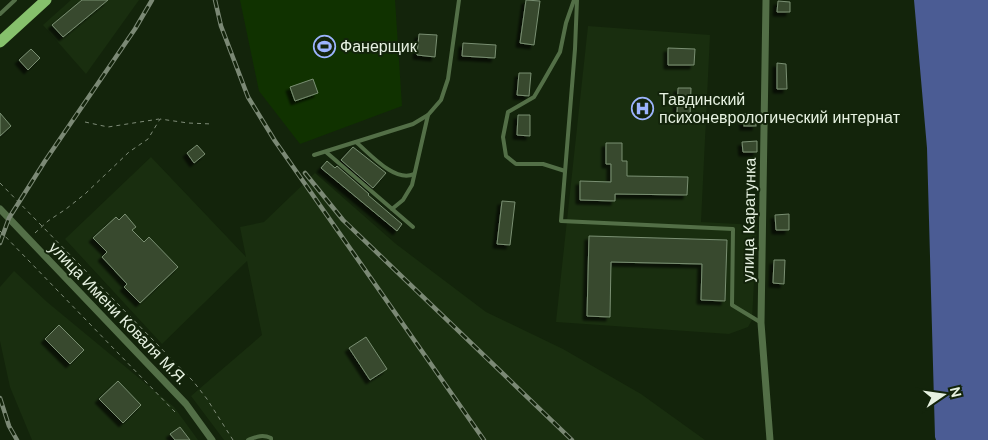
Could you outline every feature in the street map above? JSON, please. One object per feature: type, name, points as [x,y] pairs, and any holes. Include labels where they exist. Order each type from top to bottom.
[{"type":"main road","points":[[0,42],[45,0]]},
{"type":"street","name":"улица Каратунка","points":[[766,0],[761,323],[770,440]]},
{"type":"street","name":"улица Имени Коваля М.Я.","points":[[0,209],[186,404],[212,440]]},
{"type":"lane","points":[[0,14],[15,0]]},
{"type":"lane","points":[[314,155],[413,124],[428,115],[441,100],[448,79],[459,0]]},
{"type":"lane","points":[[565,171],[543,164],[516,164],[506,156],[503,137],[508,112],[534,97],[560,52],[566,23],[576,0]]},
{"type":"lane","points":[[576,0],[575,49],[562,221],[733,228],[732,305],[761,323]]},
{"type":"lane","points":[[392,209],[408,194],[416,173],[428,115]]},
{"type":"lane","points":[[356,142],[390,171],[399,176],[416,173]]},
{"type":"lane","points":[[326,152],[413,227]]},
{"type":"lane","points":[[248,440],[266,435],[271,440]]},
{"type":"path","points":[[28,238],[85,194],[129,152],[148,139],[160,119]]},
{"type":"path","points":[[85,122],[108,127],[160,119],[212,124]]},
{"type":"path","points":[[0,182],[193,381],[233,440]]},
{"type":"path","points":[[0,231],[175,412]]},
{"type":"shaded area","points":[[71,0],[139,0],[86,74],[43,25]]},
{"type":"shaded area","name":"Фанерщик","points":[[240,0],[395,0],[402,106],[300,144],[259,91]]},
{"type":"shaded area","name":"Тавдинский психоневрологический интернат","points":[[588,26],[710,35],[701,222],[757,225],[752,320],[748,327],[729,334],[556,322]]},
{"type":"shaded area","points":[[151,157],[246,257],[240,227],[264,222],[315,173],[396,244],[486,312],[563,349],[641,394],[705,440],[224,440],[191,396],[262,335],[247,261],[162,344],[65,239]]},
{"type":"shaded area","points":[[14,271],[47,302],[174,407],[198,440],[32,440],[10,387],[0,341],[0,287]]},
{"type":"water","points":[[914,0],[988,0],[988,440],[936,440],[935,437],[927,148]]},
{"type":"building","points":[[82,0],[108,0],[63,37],[52,25]]},
{"type":"building","points":[[526,0],[540,1],[534,45],[520,43]]},
{"type":"building","points":[[778,1],[790,2],[790,12],[777,12]]},
{"type":"building","points":[[419,34],[437,35],[435,57],[417,55]]},
{"type":"building","points":[[463,43],[496,45],[495,58],[462,56]]},
{"type":"building","points":[[668,48],[695,49],[694,65],[668,65]]},
{"type":"building","points":[[31,49],[40,58],[28,70],[19,60]]},
{"type":"building","points":[[777,63],[786,64],[787,89],[777,89]]},
{"type":"building","points":[[519,73],[531,73],[529,96],[517,95]]},
{"type":"building","points":[[313,79],[318,93],[295,101],[290,87]]},
{"type":"building","points":[[678,88],[691,88],[690,116],[677,115]]},
{"type":"building","points":[[0,113],[11,126],[0,136]]},
{"type":"building","points":[[744,114],[756,114],[756,126],[744,126]]},
{"type":"building","points":[[518,115],[530,115],[530,136],[517,135]]},
{"type":"building","points":[[757,141],[757,152],[743,152],[742,142]]},
{"type":"building","points":[[606,143],[622,143],[622,161],[627,161],[627,176],[688,177],[687,195],[615,194],[615,201],[580,200],[580,181],[611,182],[611,164],[606,164]]},
{"type":"building","points":[[197,145],[205,154],[194,163],[187,153]]},
{"type":"building","points":[[353,147],[386,173],[373,188],[341,160]]},
{"type":"building","points":[[327,161],[335,168],[337,166],[402,224],[397,231],[321,168]]},
{"type":"building","points":[[502,201],[515,202],[510,245],[497,244]]},
{"type":"building","points":[[125,214],[136,227],[132,230],[144,242],[149,237],[178,267],[140,303],[124,287],[127,284],[102,257],[107,252],[93,238],[116,217],[119,220]]},
{"type":"building","points":[[789,214],[789,230],[776,230],[775,215]]},
{"type":"building","points":[[589,236],[727,240],[725,301],[701,300],[702,264],[611,262],[610,317],[587,316]]},
{"type":"building","points":[[774,260],[785,260],[784,284],[773,283]]},
{"type":"building","points":[[59,325],[84,350],[70,364],[45,339]]},
{"type":"building","points":[[366,337],[387,369],[370,380],[349,348]]},
{"type":"building","points":[[118,381],[141,405],[123,423],[99,399]]},
{"type":"building","points":[[180,427],[190,440],[175,440],[170,434]]},
{"type":"railway","points":[[0,243],[9,218],[45,161],[135,29],[152,0]]},
{"type":"railway","points":[[215,0],[221,26],[248,97],[275,141],[484,440]]},
{"type":"railway","points":[[305,173],[343,220],[572,440]]},
{"type":"railway","points":[[0,398],[9,426],[17,440]]},
{"type":"place","name":"Фанерщик","points":[[324,46]]},
{"type":"place","name":"Тавдинский психоневрологический интернат","points":[[643,108]]}]
